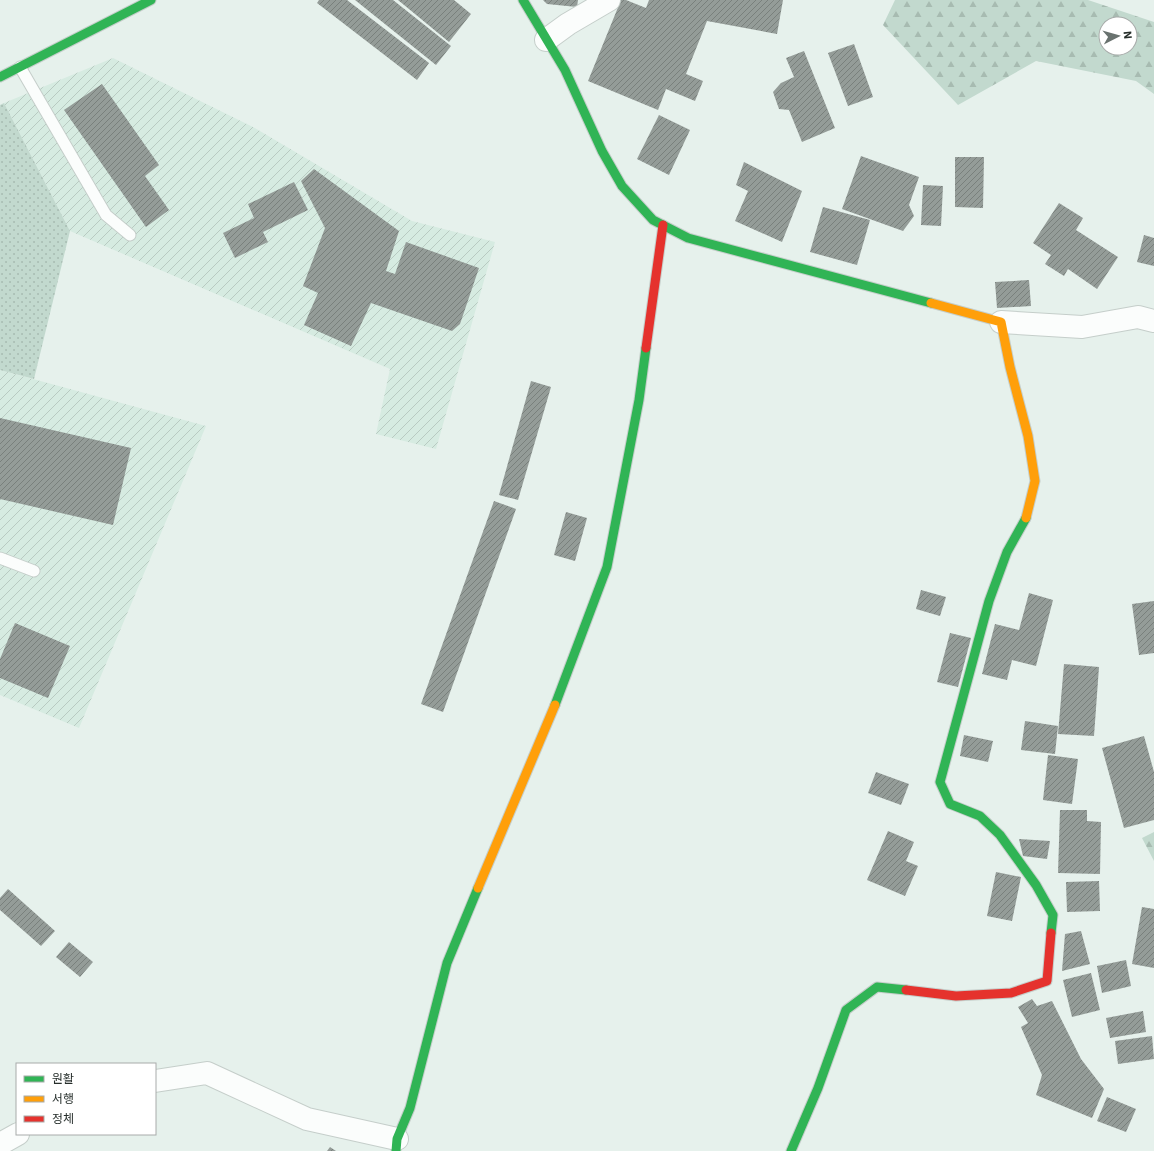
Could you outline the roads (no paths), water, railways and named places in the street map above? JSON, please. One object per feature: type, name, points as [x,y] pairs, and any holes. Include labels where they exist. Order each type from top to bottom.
[{"type":"street","points":[[0,77],[151,0]]},
{"type":"street","points":[[524,0],[546,40],[566,70],[602,151],[622,186],[653,220],[688,238],[1001,322],[1082,327],[1138,317],[1154,321]]},
{"type":"street","points":[[546,40],[568,24],[609,0]]},
{"type":"street","points":[[156,1081],[207,1073],[307,1119],[397,1145],[410,1108],[447,963],[562,687],[607,567],[639,400],[664,225]]},
{"type":"street","points":[[791,1151],[818,1088],[846,1010],[877,987],[956,996],[1011,993],[1047,981],[1053,915],[1036,885],[1000,835],[980,816],[950,804],[940,782],[989,601],[1007,552],[1028,515],[1035,481],[1028,436],[1010,367],[1001,322]]},
{"type":"street","points":[[0,1144],[16,1135]]},
{"type":"lane","points":[[20,67],[106,215],[130,236]]},
{"type":"lane","points":[[0,558],[34,571]]}]
